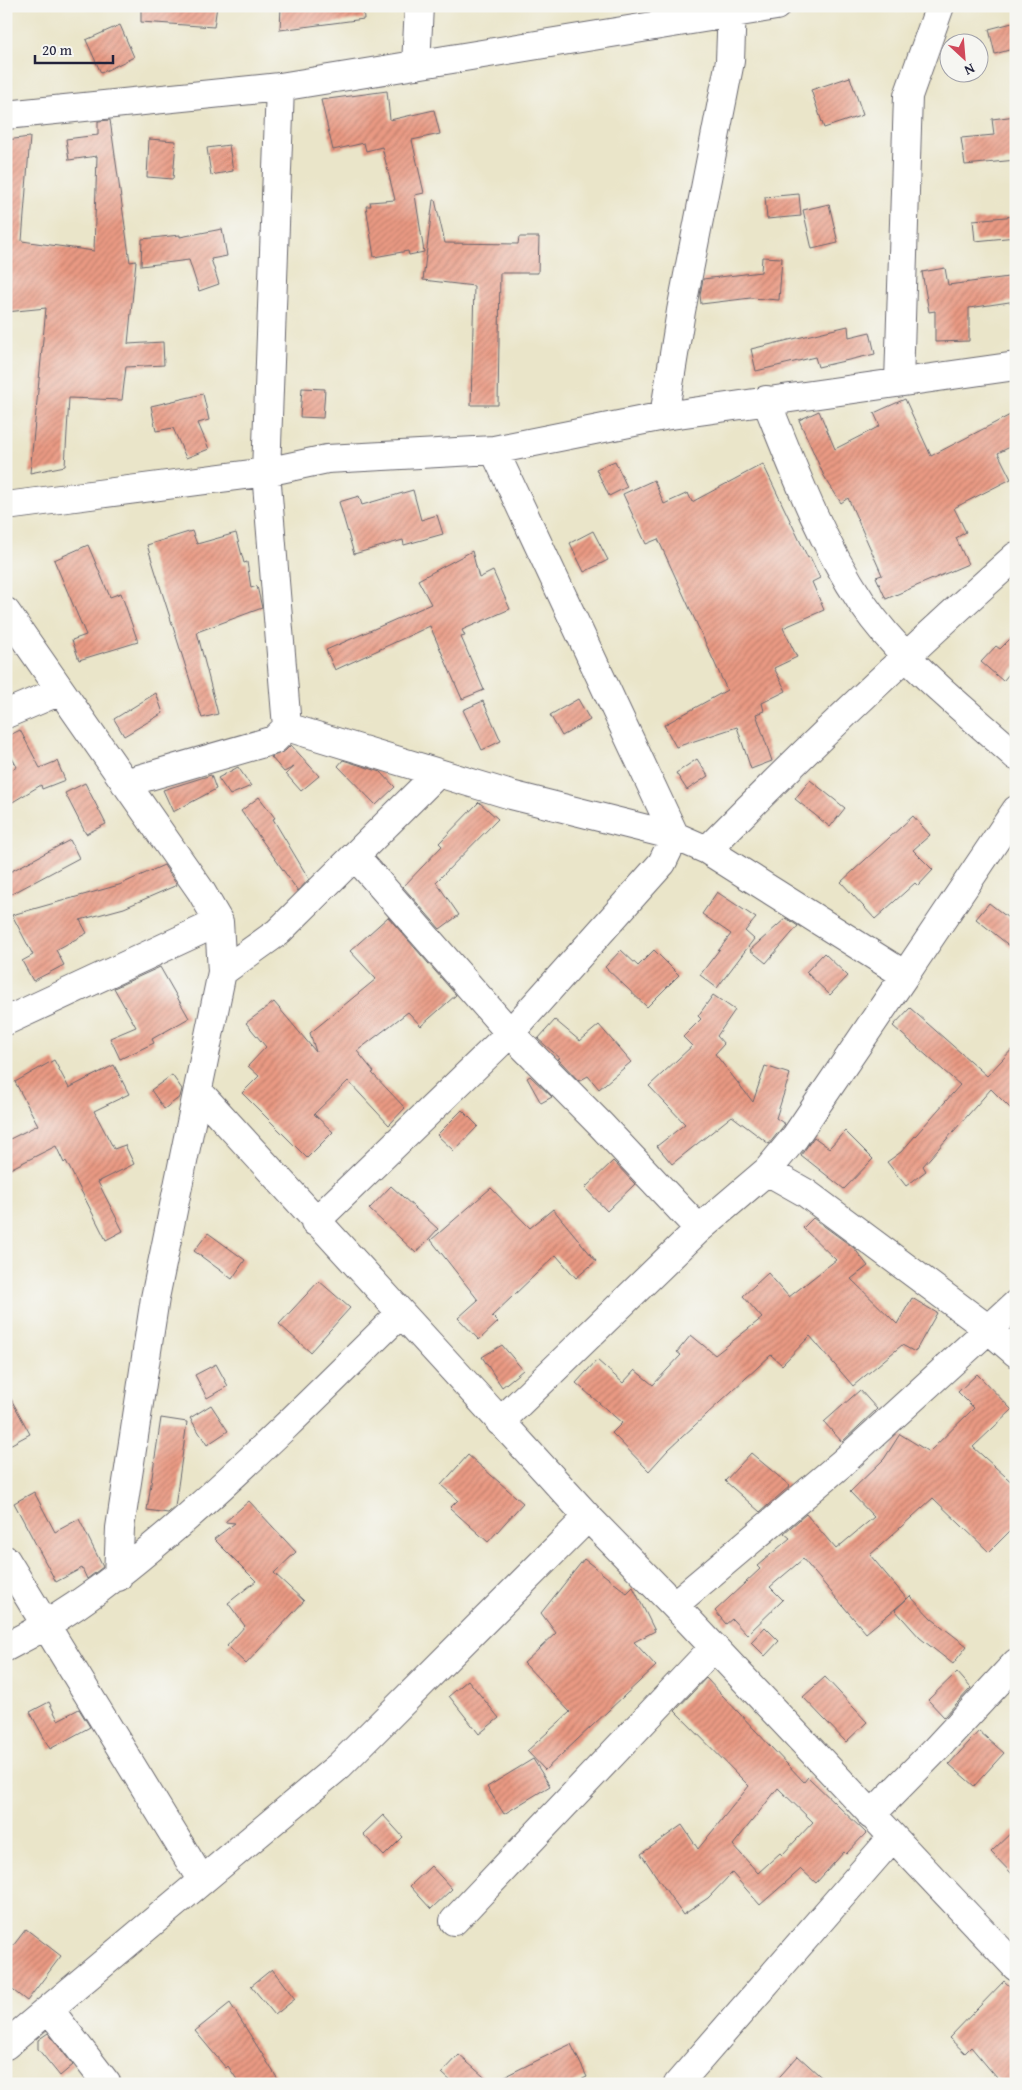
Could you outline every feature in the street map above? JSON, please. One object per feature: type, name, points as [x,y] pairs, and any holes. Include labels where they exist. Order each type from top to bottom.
[{"type":"street","points":[[416,65],[419,6]]},
{"type":"street","points":[[6,115],[280,87],[732,10],[776,6]]},
{"type":"street","points":[[899,382],[908,96],[940,6]]},
{"type":"street","points":[[664,416],[681,311],[730,61],[732,10]]},
{"type":"street","points":[[125,783],[274,740],[287,727],[266,472],[280,87]]},
{"type":"street","points":[[6,506],[266,472],[327,459],[494,450],[664,416],[1016,366]]},
{"type":"street","points":[[766,400],[816,522],[863,603],[905,655],[1016,756]]},
{"type":"street","points":[[494,450],[675,836]]},
{"type":"street","points":[[707,850],[794,762],[905,655],[1016,556]]},
{"type":"street","points":[[6,612],[201,891],[219,922],[222,972],[155,1298],[120,1528],[118,1577]]},
{"type":"street","points":[[6,714],[60,691]]},
{"type":"street","points":[[287,727],[511,794],[675,836],[707,850],[905,975]]},
{"type":"street","points":[[222,972],[278,932],[438,773]]},
{"type":"street","points":[[500,1422],[699,1230],[767,1171],[795,1137],[1016,810]]},
{"type":"street","points":[[315,1222],[510,1033],[662,863],[675,836]]},
{"type":"street","points":[[355,856],[510,1033],[601,1125],[699,1230]]},
{"type":"street","points":[[6,1020],[219,922]]},
{"type":"street","points":[[198,1091],[315,1222],[588,1517],[674,1604],[892,1838],[1016,1967]]},
{"type":"street","points":[[767,1171],[806,1193],[987,1328],[1016,1353]]},
{"type":"street","points":[[674,1604],[841,1464],[987,1328],[1016,1304]]},
{"type":"street","points":[[6,1647],[47,1626],[118,1577],[242,1469],[400,1314]]},
{"type":"street","points":[[6,2045],[339,1766],[588,1517]]},
{"type":"street","points":[[6,1560],[202,1881]]},
{"type":"street","points":[[454,1921],[714,1647]]},
{"type":"street","points":[[871,1815],[1016,1663]]},
{"type":"street","points":[[678,2084],[892,1838]]},
{"type":"street","points":[[49,2009],[107,2084]]},
{"type":"building","points":[[141,6],[217,6],[214,27],[141,22]]},
{"type":"building","points":[[281,6],[363,6],[364,19],[280,30]]},
{"type":"building","points":[[1016,22],[1016,48],[995,54],[989,29]]},
{"type":"building","points":[[120,25],[134,57],[101,73],[86,40]]},
{"type":"building","points":[[850,77],[863,115],[824,128],[811,90]]},
{"type":"building","points":[[387,91],[390,120],[434,110],[440,134],[412,140],[424,193],[415,195],[424,252],[409,255],[408,251],[374,257],[366,206],[371,206],[370,202],[395,200],[382,147],[366,151],[364,143],[333,150],[321,100]]},
{"type":"building","points":[[1016,116],[1016,160],[965,165],[961,138],[994,135],[992,119]]},
{"type":"building","points":[[110,120],[130,262],[136,261],[128,344],[163,342],[164,365],[126,367],[122,400],[69,398],[65,466],[30,473],[46,308],[6,312],[6,140],[30,137],[22,241],[94,251],[97,156],[69,160],[66,139],[98,135],[98,121]]},
{"type":"building","points":[[149,139],[176,141],[173,179],[147,177]]},
{"type":"building","points":[[229,145],[233,171],[211,175],[207,148]]},
{"type":"building","points":[[799,194],[801,216],[767,219],[765,197]]},
{"type":"building","points":[[433,200],[435,200],[445,243],[518,244],[519,237],[539,237],[538,273],[500,273],[498,405],[471,405],[474,286],[423,280]]},
{"type":"building","points":[[829,204],[838,243],[812,249],[803,210]]},
{"type":"building","points":[[1016,216],[1016,237],[975,241],[973,220]]},
{"type":"building","points":[[222,229],[227,256],[211,259],[219,284],[199,291],[189,260],[141,266],[142,239],[180,235],[180,237]]},
{"type":"building","points":[[762,257],[782,258],[779,300],[751,298],[701,304],[700,295],[703,279],[761,272]]},
{"type":"building","points":[[945,268],[948,285],[1016,276],[1016,301],[969,308],[969,341],[935,342],[935,311],[929,312],[922,272]]},
{"type":"building","points":[[848,326],[849,337],[870,332],[875,354],[818,367],[815,357],[756,371],[751,349]]},
{"type":"building","points":[[302,388],[325,389],[323,418],[300,417]]},
{"type":"building","points":[[203,394],[209,420],[198,423],[209,449],[186,458],[173,428],[156,431],[151,406]]},
{"type":"building","points":[[905,399],[931,456],[1016,412],[1016,444],[998,453],[1011,479],[954,508],[966,532],[956,538],[968,564],[886,599],[876,577],[882,575],[848,498],[841,503],[824,476],[799,420],[819,411],[835,449],[880,426],[874,413]]},
{"type":"building","points":[[615,461],[627,487],[609,496],[596,469]]},
{"type":"building","points":[[763,464],[808,558],[810,557],[820,578],[812,582],[824,610],[783,628],[797,657],[774,668],[786,691],[762,703],[764,711],[756,714],[772,761],[751,769],[737,727],[676,747],[664,725],[727,690],[658,539],[646,544],[623,494],[654,480],[664,504],[688,493],[692,502]]},
{"type":"building","points":[[413,490],[421,520],[437,515],[443,534],[404,545],[403,540],[354,554],[339,502],[359,496],[362,505]]},
{"type":"building","points":[[192,531],[197,544],[236,533],[244,563],[247,562],[251,588],[257,586],[262,608],[197,632],[218,714],[202,718],[147,545]]},
{"type":"building","points":[[593,531],[608,560],[584,572],[570,543]]},
{"type":"building","points":[[88,545],[110,597],[121,593],[138,642],[79,660],[72,640],[86,635],[54,560]]},
{"type":"building","points":[[472,551],[479,578],[493,571],[510,609],[462,630],[465,636],[461,637],[484,690],[462,699],[430,626],[335,670],[326,650],[431,604],[418,580]]},
{"type":"building","points":[[1016,633],[1016,666],[1003,681],[981,662],[996,646],[1000,649]]},
{"type":"building","points":[[156,693],[163,713],[124,736],[114,719]]},
{"type":"building","points":[[578,699],[590,720],[562,736],[550,715]]},
{"type":"building","points":[[483,701],[501,741],[482,750],[463,710]]},
{"type":"building","points":[[20,730],[40,768],[57,761],[65,780],[42,789],[41,785],[6,806],[6,773],[17,767],[6,747],[6,737]]},
{"type":"building","points":[[291,745],[319,776],[301,791],[286,774],[294,767],[284,772],[271,757],[285,751]]},
{"type":"building","points":[[697,759],[708,776],[687,790],[676,773]]},
{"type":"building","points":[[343,760],[381,772],[395,787],[376,805],[338,766]]},
{"type":"building","points":[[238,767],[251,786],[230,795],[218,778]]},
{"type":"building","points":[[211,775],[216,789],[173,812],[163,790]]},
{"type":"building","points":[[810,780],[845,808],[830,827],[795,799]]},
{"type":"building","points":[[85,783],[106,824],[86,834],[65,793]]},
{"type":"building","points":[[259,797],[275,818],[273,819],[309,879],[298,891],[241,811]]},
{"type":"building","points":[[479,802],[498,819],[436,882],[459,915],[440,929],[403,887],[442,846],[439,843]]},
{"type":"building","points":[[913,816],[930,835],[913,850],[933,870],[918,886],[915,883],[875,919],[841,882]]},
{"type":"building","points":[[70,840],[79,858],[6,897],[6,874]]},
{"type":"building","points":[[164,865],[177,885],[124,908],[80,920],[87,933],[56,950],[64,965],[33,981],[22,961],[33,955],[12,915],[119,885]]},
{"type":"building","points":[[717,892],[756,918],[745,931],[754,939],[717,988],[700,975],[731,934],[702,914]]},
{"type":"building","points":[[989,903],[1016,924],[1016,951],[976,919]]},
{"type":"building","points":[[388,917],[456,995],[421,1026],[408,1012],[357,1051],[374,1072],[372,1073],[405,1108],[389,1125],[348,1081],[314,1114],[333,1132],[307,1158],[242,1093],[259,1076],[248,1066],[266,1047],[246,1023],[274,1002],[316,1052],[310,1033],[376,979],[350,951]]},
{"type":"building","points":[[786,918],[798,926],[766,963],[750,950]]},
{"type":"building","points":[[621,950],[638,966],[654,950],[679,975],[647,1007],[605,967]]},
{"type":"building","points":[[824,953],[848,976],[830,995],[806,972]]},
{"type":"building","points":[[160,967],[189,1018],[152,1039],[154,1043],[120,1059],[110,1038],[136,1027],[114,988]]},
{"type":"building","points":[[713,995],[735,1010],[717,1036],[724,1044],[715,1054],[753,1102],[765,1066],[790,1074],[776,1118],[785,1124],[769,1144],[732,1116],[672,1164],[657,1146],[685,1124],[649,1086],[692,1046],[683,1037],[701,1019],[698,1016]]},
{"type":"building","points":[[910,1008],[987,1076],[1016,1045],[1016,1114],[991,1089],[923,1166],[926,1171],[906,1186],[887,1162],[901,1152],[960,1085],[893,1026]]},
{"type":"building","points":[[555,1020],[580,1041],[599,1025],[631,1062],[599,1089],[588,1076],[579,1081],[558,1059],[560,1058],[538,1039]]},
{"type":"building","points":[[54,1060],[69,1088],[114,1065],[129,1094],[94,1111],[114,1149],[125,1145],[134,1164],[98,1182],[123,1231],[106,1240],[66,1161],[64,1163],[56,1146],[6,1171],[6,1141],[38,1125],[15,1082]]},
{"type":"building","points":[[172,1075],[182,1089],[180,1097],[164,1109],[151,1090]]},
{"type":"building","points":[[530,1076],[552,1097],[541,1103],[527,1078]]},
{"type":"building","points":[[462,1110],[478,1126],[454,1151],[437,1135]]},
{"type":"building","points":[[845,1131],[873,1159],[844,1189],[801,1155],[814,1137],[829,1148]]},
{"type":"building","points":[[613,1161],[635,1184],[607,1211],[585,1188]]},
{"type":"building","points":[[391,1186],[438,1229],[416,1253],[369,1209]]},
{"type":"building","points":[[491,1188],[530,1228],[553,1209],[596,1261],[576,1278],[556,1255],[492,1316],[498,1322],[479,1340],[458,1318],[478,1300],[431,1240]]},
{"type":"building","points":[[813,1218],[854,1248],[868,1266],[851,1279],[897,1324],[912,1298],[937,1313],[915,1352],[902,1345],[853,1386],[810,1336],[782,1365],[771,1355],[668,1450],[649,1471],[612,1433],[622,1423],[576,1383],[597,1360],[623,1383],[635,1370],[653,1385],[681,1355],[677,1352],[691,1335],[715,1355],[762,1318],[743,1296],[768,1273],[789,1297],[836,1260],[803,1228]]},
{"type":"building","points":[[208,1233],[245,1260],[232,1279],[194,1251]]},
{"type":"building","points":[[319,1281],[350,1308],[310,1352],[279,1324]]},
{"type":"building","points":[[502,1345],[523,1370],[502,1387],[482,1357]]},
{"type":"building","points":[[216,1364],[228,1386],[207,1398],[195,1375]]},
{"type":"building","points":[[977,1374],[1012,1410],[973,1447],[1016,1486],[1016,1525],[989,1552],[933,1498],[870,1555],[907,1599],[866,1633],[803,1559],[770,1587],[783,1600],[747,1635],[732,1619],[726,1624],[715,1611],[760,1569],[757,1566],[790,1538],[784,1533],[806,1514],[836,1549],[874,1517],[850,1492],[884,1459],[900,1434],[929,1452],[974,1408],[958,1392]]},
{"type":"building","points":[[6,1390],[30,1434],[6,1447]]},
{"type":"building","points":[[860,1390],[877,1409],[842,1442],[824,1422]]},
{"type":"building","points":[[211,1405],[228,1431],[207,1445],[190,1418]]},
{"type":"building","points":[[161,1418],[187,1422],[175,1507],[168,1513],[147,1510]]},
{"type":"building","points":[[751,1453],[790,1486],[760,1512],[725,1481]]},
{"type":"building","points":[[468,1455],[523,1503],[488,1542],[450,1508],[458,1500],[441,1485]]},
{"type":"building","points":[[34,1492],[55,1532],[79,1519],[103,1567],[87,1579],[82,1568],[56,1582],[14,1503]]},
{"type":"building","points":[[249,1501],[296,1552],[274,1573],[304,1601],[246,1664],[227,1646],[245,1626],[228,1603],[256,1581],[214,1539],[235,1523],[225,1522]]},
{"type":"building","points":[[584,1559],[627,1593],[633,1587],[655,1631],[634,1642],[656,1666],[545,1770],[527,1751],[570,1712],[524,1663],[556,1633],[541,1613]]},
{"type":"building","points":[[910,1596],[932,1619],[967,1646],[953,1664],[920,1638],[895,1610]]},
{"type":"building","points":[[765,1627],[779,1641],[765,1656],[751,1642]]},
{"type":"building","points":[[957,1672],[971,1688],[944,1717],[928,1700]]},
{"type":"building","points":[[825,1677],[867,1722],[846,1742],[803,1697]]},
{"type":"building","points":[[706,1678],[804,1782],[808,1777],[866,1833],[846,1854],[844,1852],[816,1883],[801,1869],[760,1905],[732,1873],[708,1898],[683,1915],[641,1854],[682,1825],[698,1849],[749,1786],[675,1711]],"holes":[[[778,1788],[813,1822],[782,1855],[780,1853],[758,1873],[733,1845]]]},
{"type":"building","points":[[468,1680],[499,1718],[479,1734],[449,1696]]},
{"type":"building","points":[[49,1702],[58,1720],[79,1709],[90,1727],[50,1749],[30,1712]]},
{"type":"building","points":[[979,1731],[1004,1753],[974,1786],[949,1764]]},
{"type":"building","points":[[533,1759],[550,1786],[504,1814],[487,1787]]},
{"type":"building","points":[[383,1815],[403,1837],[384,1856],[363,1834]]},
{"type":"building","points":[[1016,1828],[1016,1878],[991,1852]]},
{"type":"building","points":[[431,1866],[452,1889],[431,1909],[410,1886]]},
{"type":"building","points":[[26,1929],[61,1956],[27,2001],[6,1985],[6,1955]]},
{"type":"building","points":[[272,1969],[295,1999],[275,2015],[251,1986]]},
{"type":"building","points":[[1004,1981],[1016,1992],[1016,2084],[1002,2084],[971,2047],[965,2053],[949,2038]]},
{"type":"building","points":[[230,2003],[281,2084],[240,2084],[228,2066],[226,2068],[195,2031]]},
{"type":"building","points":[[48,2033],[73,2065],[60,2076],[38,2049],[38,2040]]},
{"type":"building","points":[[571,2044],[587,2077],[572,2084],[454,2084],[442,2073],[459,2055],[491,2083]]},
{"type":"building","points":[[798,2056],[829,2084],[773,2084]]}]
